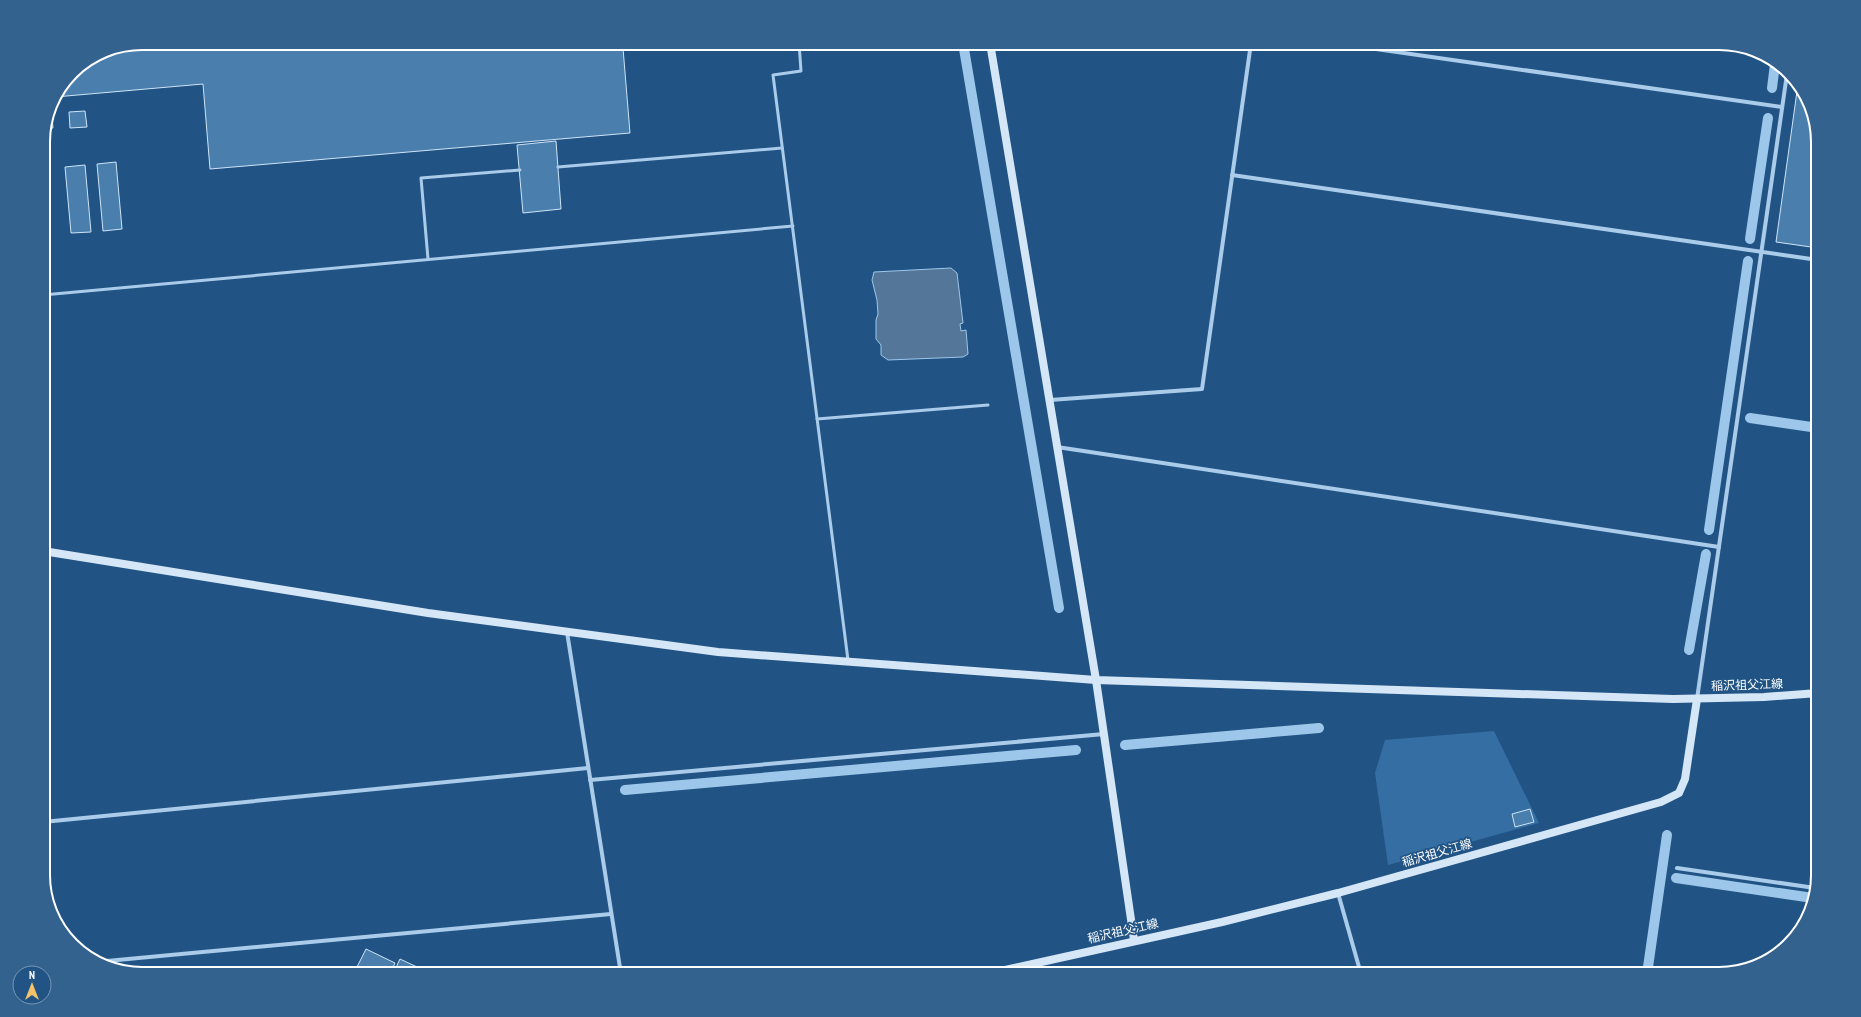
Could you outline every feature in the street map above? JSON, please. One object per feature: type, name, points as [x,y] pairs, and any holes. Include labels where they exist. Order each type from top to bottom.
[{"type":"street","points":[[991,50],[1096,680],[1134,940]]},
{"type":"street","points":[[1049,400],[1202,390],[1250,50]]},
{"type":"street","points":[[1383,50],[1782,107]]},
{"type":"street","points":[[50,552],[428,613],[718,652],[1096,680],[1697,699],[1786,79]]},
{"type":"street","points":[[1232,175],[1811,259]]},
{"type":"street","points":[[1057,447],[1719,547]]},
{"type":"street","points":[[567,632],[620,967]]},
{"type":"street","name":"稲沢祖父江線","points":[[1028,967],[1134,940],[1222,922],[1338,893],[1661,802],[1678,793],[1685,779],[1697,699],[1764,697],[1811,694]]},
{"type":"street","points":[[590,780],[1104,734]]},
{"type":"street","points":[[50,821],[588,768]]},
{"type":"street","points":[[1677,868],[1810,887]]},
{"type":"street","points":[[1338,893],[1359,967]]},
{"type":"street","points":[[109,961],[611,914]]},
{"type":"lane","points":[[800,50],[801,71],[773,75],[848,662]]},
{"type":"lane","points":[[558,167],[782,148]]},
{"type":"lane","points":[[428,259],[421,178],[520,170]]},
{"type":"lane","points":[[50,294],[793,226]]},
{"type":"lane","points":[[818,419],[988,405]]},
{"type":"shaded area","points":[[951,268],[957,273],[963,323],[960,324],[961,331],[966,330],[968,354],[963,357],[888,360],[881,355],[881,345],[876,339],[876,320],[878,314],[877,300],[872,280],[874,272]]},
{"type":"shaded area","points":[[1494,731],[1539,823],[1388,865],[1375,773],[1385,740]]},
{"type":"building","points":[[136,50],[623,50],[630,133],[210,169],[203,84],[62,96],[73,81],[91,65],[118,53]]},
{"type":"building","points":[[1797,92],[1806,112],[1811,136],[1811,247],[1776,242]]},
{"type":"building","points":[[85,111],[87,127],[70,128],[69,112]]},
{"type":"building","points":[[556,141],[561,209],[523,213],[517,145]]},
{"type":"building","points":[[116,162],[122,229],[103,231],[97,164]]},
{"type":"building","points":[[85,165],[91,232],[71,233],[65,167]]},
{"type":"building","points":[[1530,809],[1534,822],[1515,827],[1512,814]]},
{"type":"building","points":[[366,949],[395,963],[393,967],[357,967]]},
{"type":"building","points":[[400,959],[417,967],[396,967]]},
{"type":"waterway","points":[[964,50],[1059,608]]},
{"type":"waterway","points":[[1772,88],[1774,69]]},
{"type":"waterway","points":[[1750,239],[1768,118]]},
{"type":"waterway","points":[[1709,530],[1748,261]]},
{"type":"waterway","points":[[1750,418],[1811,427]]},
{"type":"waterway","points":[[1689,650],[1706,554]]},
{"type":"waterway","points":[[1125,745],[1319,728]]},
{"type":"waterway","points":[[625,790],[1076,750]]},
{"type":"waterway","points":[[1648,967],[1667,835]]},
{"type":"waterway","points":[[1676,878],[1808,897]]}]
